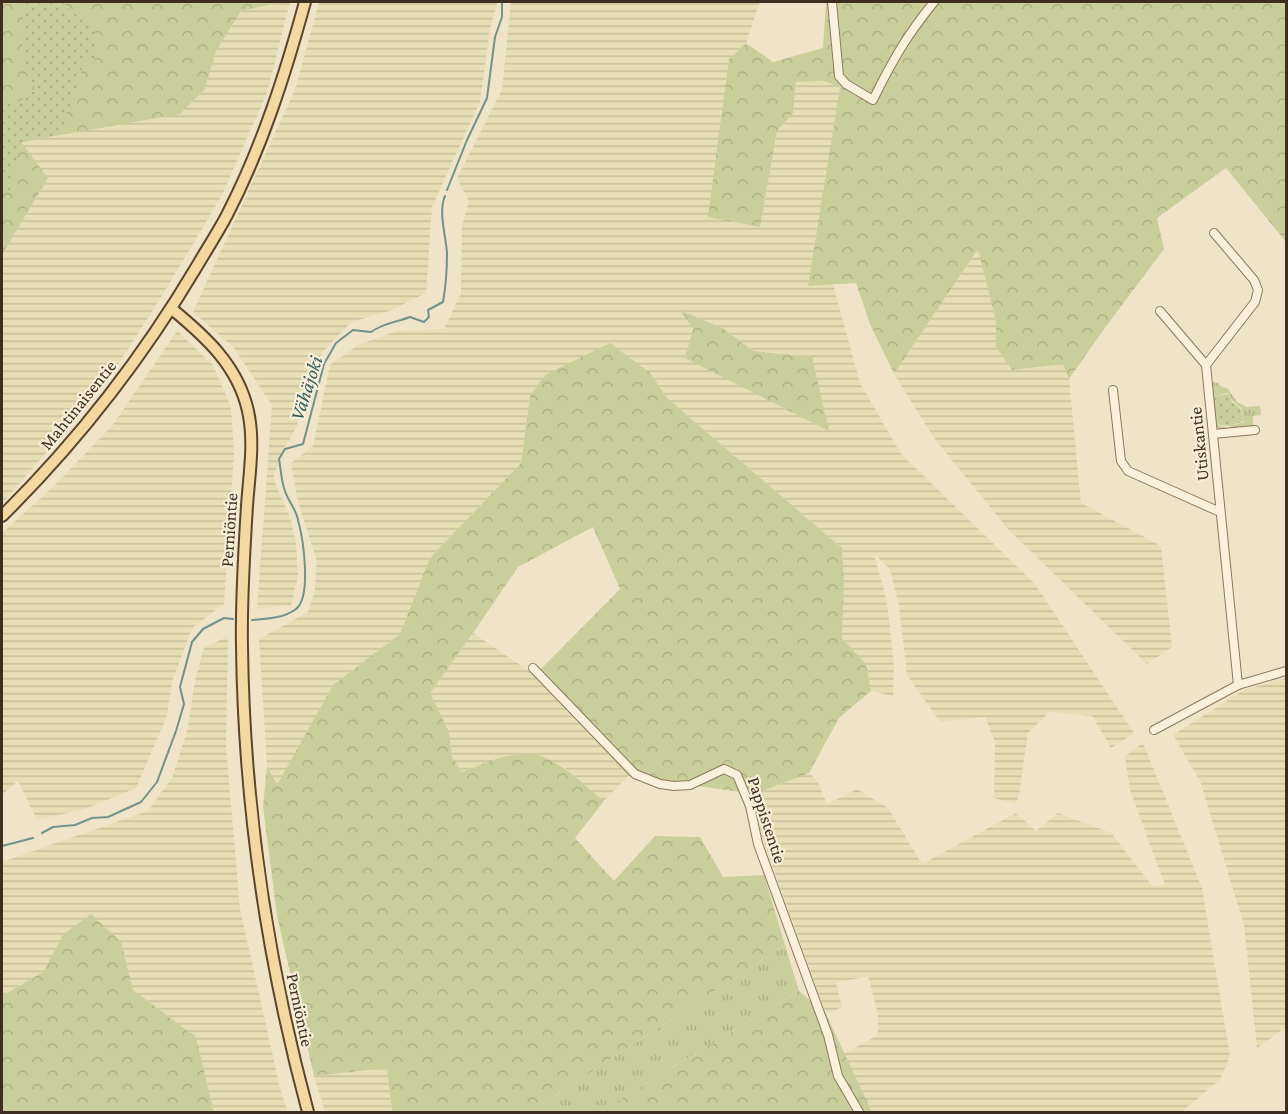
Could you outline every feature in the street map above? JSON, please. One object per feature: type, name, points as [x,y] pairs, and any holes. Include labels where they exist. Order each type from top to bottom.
[{"type":"main road","points":[[172,309],[227,215],[267,124],[291,52],[304,2]]},
{"type":"main road","name":"Mahtinaisentie","points":[[2,516],[53,463],[104,403],[172,309]]},
{"type":"main road","name":"Perniöntie","points":[[172,309],[205,336],[227,361],[241,387],[249,412],[251,433],[242,634],[243,715],[251,821],[263,909],[279,997],[308,1113]]},
{"type":"street","points":[[832,2],[839,76],[846,84],[873,100],[894,57],[934,2]]},
{"type":"street","points":[[1160,311],[1206,365],[1255,302],[1258,290],[1254,280],[1214,232]]},
{"type":"street","name":"Utiskantie","points":[[1206,365],[1238,685]]},
{"type":"street","points":[[1113,390],[1121,461],[1128,471],[1220,512]]},
{"type":"street","points":[[1213,434],[1255,430]]},
{"type":"street","name":"Pappistentie","points":[[533,668],[635,774],[660,784],[674,786],[690,785],[724,769],[736,774],[750,806],[762,855],[828,1035],[838,1076],[859,1113]]},
{"type":"street","points":[[1154,730],[1238,685],[1287,671]]},
{"type":"shaded area","points":[[290,2],[267,93],[221,197],[107,382],[2,504],[2,255],[48,178],[20,143],[69,132],[205,89],[216,51],[241,11]]},
{"type":"shaded area","points":[[319,2],[496,2],[497,4],[490,29],[480,102],[432,207],[426,293],[392,310],[351,322],[323,352],[296,428],[283,450],[273,478],[290,517],[296,543],[298,577],[291,605],[257,609],[272,405],[234,348],[193,312],[296,87]]},
{"type":"shaded area","points":[[511,2],[760,2],[746,43],[729,59],[760,227],[777,131],[793,113],[796,82],[824,81],[841,87],[808,286],[833,284],[860,383],[901,454],[1035,584],[1134,733],[1111,748],[1092,716],[1049,712],[1028,733],[1016,804],[994,798],[995,742],[985,717],[940,722],[907,675],[899,606],[890,569],[874,554],[887,602],[894,666],[893,696],[871,691],[866,664],[842,638],[844,583],[842,548],[667,398],[650,373],[530,396],[521,463],[430,558],[400,634],[333,685],[277,786],[267,766],[259,639],[308,612],[315,590],[317,561],[298,502],[291,463],[313,446],[330,365],[358,345],[397,331],[444,329],[461,293],[462,225],[469,202],[457,178],[502,90]],"holes":[[[681,311],[724,329],[753,351],[812,357],[686,358],[693,329]]]},
{"type":"shaded area","points":[[979,248],[996,321],[996,347],[1012,369],[1063,364],[1069,379],[1081,503],[1161,546],[1172,647],[1147,664],[1009,530],[934,438],[894,374]]},
{"type":"shaded area","points":[[177,331],[213,365],[231,407],[234,453],[224,604],[192,628],[172,682],[167,716],[136,788],[85,809],[37,820],[18,781],[2,795],[2,533],[52,488],[112,426]]},
{"type":"shaded area","points":[[473,633],[535,675],[628,776],[604,801],[561,765],[500,758],[462,772],[452,757],[449,732],[429,694]]},
{"type":"shaded area","points":[[228,636],[226,746],[240,909],[281,1092],[288,1112],[214,1112],[196,1037],[133,990],[121,942],[63,935],[43,972],[2,996],[2,862],[148,811],[172,778],[188,728],[195,680],[204,648]]},
{"type":"shaded area","points":[[1286,678],[1286,1027],[1257,1048],[1244,925],[1200,781],[1173,735],[1244,690]]},
{"type":"shaded area","points":[[1143,743],[1202,888],[1230,1056],[1220,1080],[1181,1112],[872,1112],[844,1054],[878,1035],[878,1014],[868,976],[836,983],[842,1007],[826,1014],[757,823],[754,794],[809,773],[817,781],[827,804],[857,789],[888,808],[922,864],[1016,813],[1036,831],[1058,813],[1111,833],[1153,887],[1165,885],[1130,790],[1125,756]]},
{"type":"shaded area","points":[[387,1068],[392,1112],[325,1112],[314,1076]]},
{"type":"green space","points":[[2,2],[282,2],[241,11],[216,51],[205,89],[180,114],[21,142],[48,178],[2,255]]},
{"type":"green space","points":[[24,2],[64,2],[71,13],[87,18],[98,42],[94,62],[83,62],[77,93],[65,116],[69,132],[20,143],[9,193],[2,167],[2,106],[20,101],[35,89],[21,49]]},
{"type":"green space","points":[[826,2],[1286,2],[1286,242],[1226,168],[1157,218],[1164,249],[1069,379],[1063,364],[1012,370],[996,347],[996,321],[978,249],[894,374],[870,324],[856,283],[808,286],[840,87],[824,81],[796,82],[793,113],[777,131],[760,227],[708,217],[729,59],[746,43],[773,62],[823,48]]},
{"type":"green space","points":[[680,310],[724,329],[753,351],[812,357],[829,431],[685,358],[693,329]]},
{"type":"green space","points":[[610,343],[650,373],[667,398],[842,548],[844,583],[842,638],[866,664],[871,691],[839,718],[809,773],[754,794],[628,776],[535,675],[620,589],[593,527],[518,567],[430,693],[449,732],[452,757],[462,772],[503,757],[529,754],[549,759],[569,772],[604,801],[575,838],[614,881],[655,836],[700,837],[723,877],[764,875],[785,945],[530,1112],[392,1112],[387,1068],[314,1076],[277,916],[263,807],[267,766],[277,785],[333,685],[400,634],[430,558],[521,463],[530,396],[545,375]]},
{"type":"green space","points":[[1211,382],[1228,389],[1237,402],[1247,407],[1260,406],[1261,415],[1253,416],[1253,426],[1233,429],[1231,426],[1244,422],[1241,408],[1228,393],[1214,396],[1215,416],[1219,426],[1226,427],[1226,429],[1215,430]]},
{"type":"green space","points":[[1229,394],[1232,402],[1240,408],[1244,421],[1230,426],[1219,425],[1215,416],[1214,396]]},
{"type":"green space","points":[[91,914],[121,942],[133,990],[196,1037],[214,1112],[2,1112],[2,996],[43,972],[63,935]]},
{"type":"green space","points":[[785,945],[799,991],[599,1112],[530,1112]]},
{"type":"green space","points":[[799,991],[826,1014],[872,1112],[599,1112]]},
{"type":"waterway","name":"Vähäjoki","points":[[447,190],[487,98],[495,37],[502,17],[502,2]]},
{"type":"waterway","name":"Vähäjoki","points":[[252,620],[275,618],[292,612],[301,602],[304,592],[305,566],[300,528],[296,512],[286,495],[279,459],[285,449],[303,444],[324,364],[336,343],[353,330],[371,332],[410,317],[424,322],[429,317],[428,310],[443,302],[447,259],[442,217],[445,196]]},
{"type":"waterway","name":"Vähäjoki","points":[[42,833],[53,827],[75,825],[92,818],[108,817],[141,802],[157,782],[176,731],[184,704],[180,687],[192,642],[203,629],[224,618],[233,619]]},
{"type":"waterway","name":"Vähäjoki","points":[[2,846],[33,838]]}]
